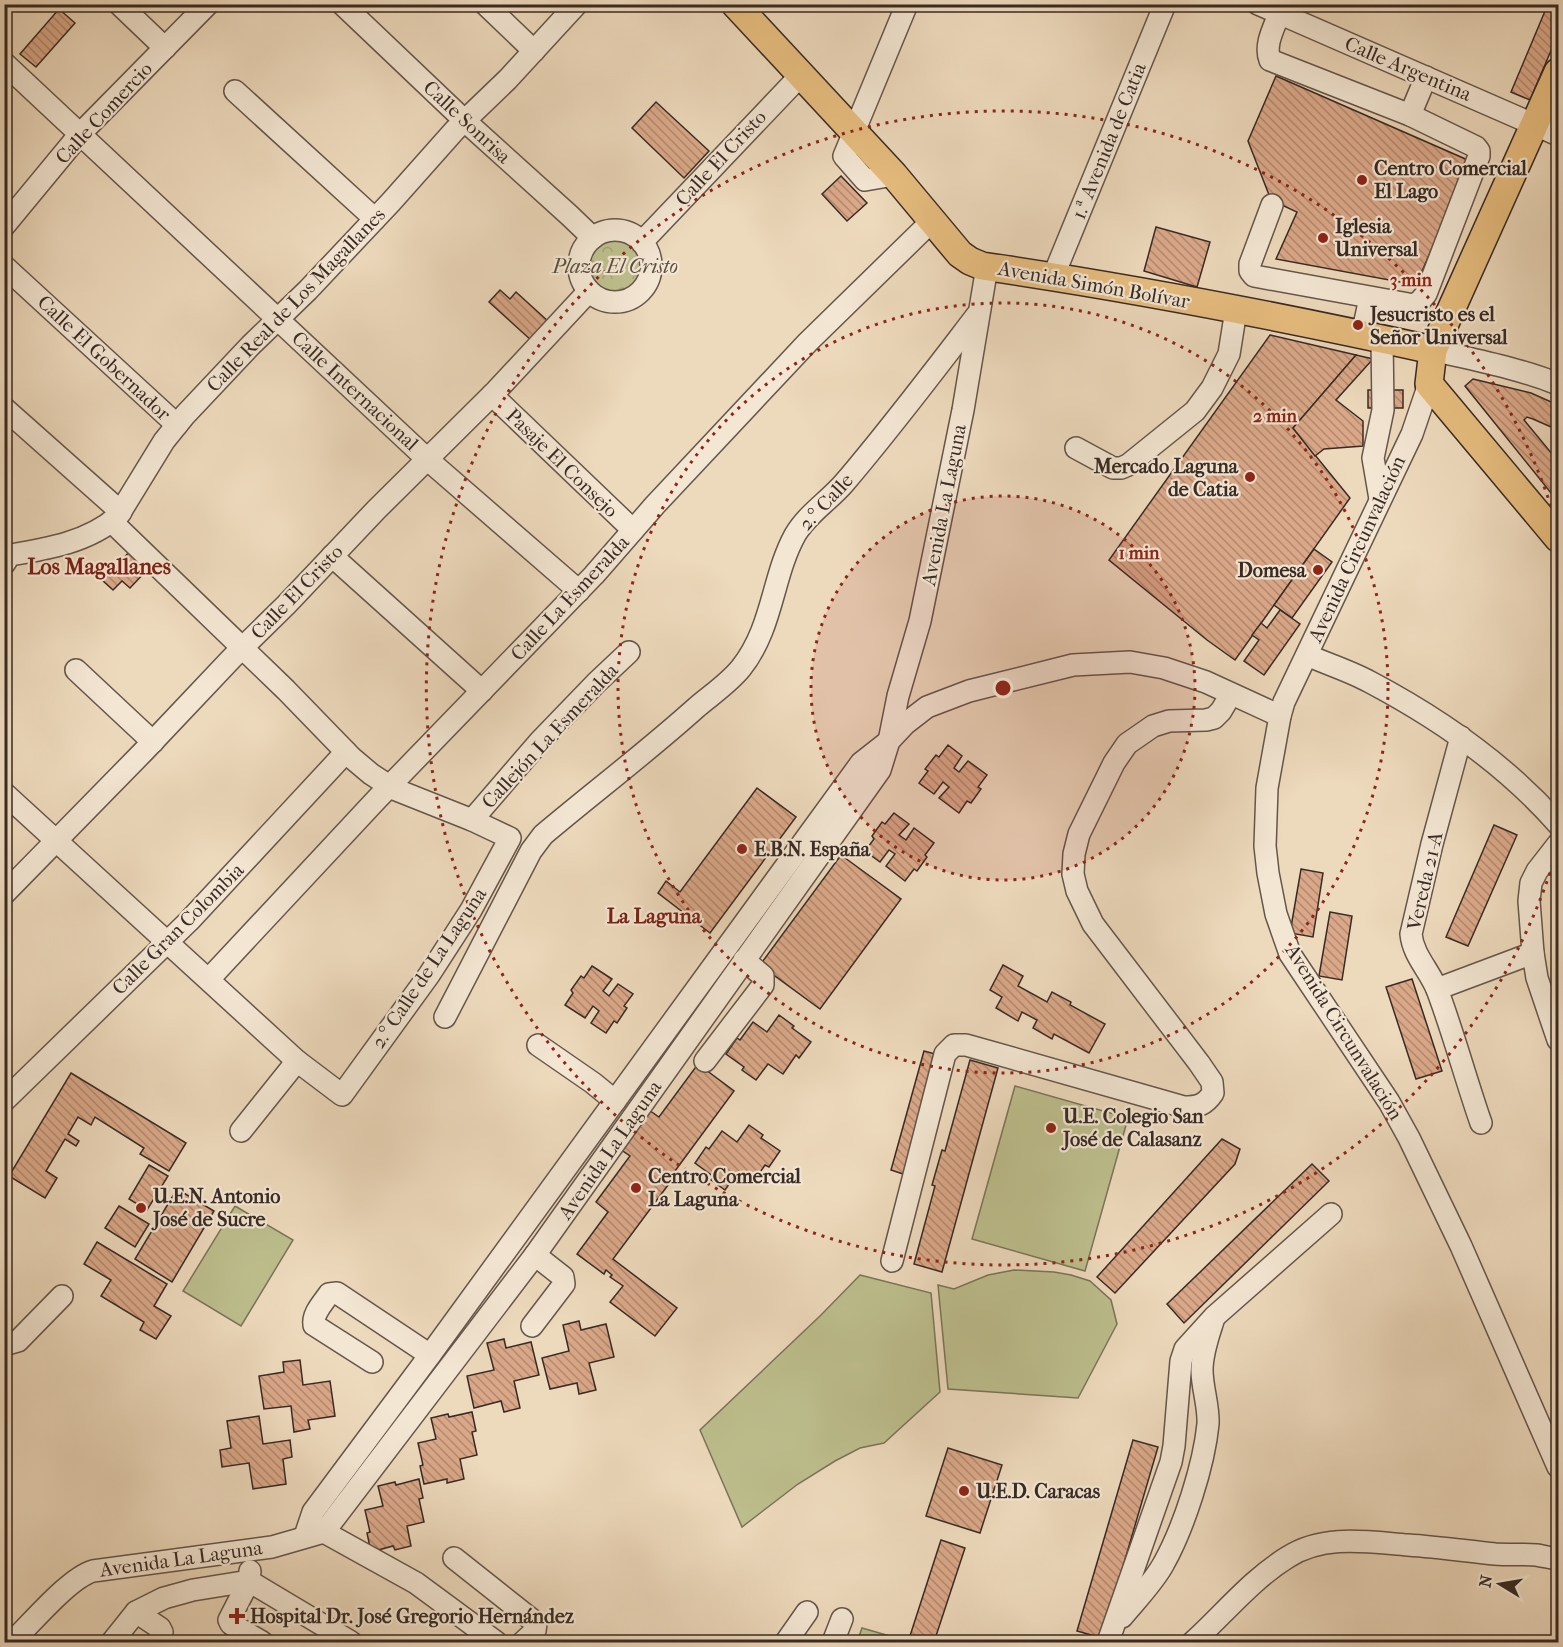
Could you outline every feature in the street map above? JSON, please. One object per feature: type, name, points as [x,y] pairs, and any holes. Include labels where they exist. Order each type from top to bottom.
[{"type":"main road","name":"Avenida Simón Bolívar","points":[[735,4],[894,176],[960,254],[970,261],[987,267],[1236,310],[1432,350]]},
{"type":"main road","points":[[1558,72],[1547,129],[1432,350],[1429,384],[1558,538]]},
{"type":"street","points":[[119,4],[165,48]]},
{"type":"street","name":"Calle Comercio","points":[[4,226],[80,135],[208,4]]},
{"type":"street","name":"Calle Sonrisa","points":[[342,4],[465,122],[593,238]]},
{"type":"street","points":[[485,4],[534,51]]},
{"type":"street","name":"Calle Real de Los Magallanes","points":[[116,517],[164,441],[177,425],[578,4]]},
{"type":"street","points":[[854,132],[907,4]]},
{"type":"street","name":"1.ª Avenida de Catia","points":[[1053,277],[1165,4]]},
{"type":"street","name":"Calle Argentina","points":[[1258,4],[1547,129]]},
{"type":"street","points":[[1272,205],[1250,264],[1250,271],[1254,276],[1414,305],[1426,294],[1479,156],[1476,147],[1410,115],[1270,60],[1267,53],[1268,45],[1279,14]]},
{"type":"street","name":"Calle Internacional","points":[[4,63],[427,459],[579,591]]},
{"type":"street","name":"Calle El Cristo","points":[[642,242],[801,75]]},
{"type":"street","points":[[1410,115],[1426,77]]},
{"type":"street","points":[[235,91],[375,219]]},
{"type":"street","name":"Calle La Esmeralda","points":[[209,979],[389,786],[579,591],[808,342],[933,220]]},
{"type":"street","points":[[614,230],[632,234],[642,242],[650,255],[651,265],[647,283],[642,291],[626,301],[616,302],[598,298],[589,291],[579,267],[584,249],[593,238],[605,231],[614,230]]},
{"type":"street","name":"Calle El Gobernador","points":[[4,266],[177,425]]},
{"type":"street","name":"Avenida La Laguna","points":[[12,1642],[83,1574],[253,1549],[287,1543],[314,1534],[536,1255],[880,770],[889,741],[898,696],[920,621],[963,410],[987,267]]},
{"type":"street","name":"Calle El Cristo","points":[[4,894],[14,872],[57,841],[286,606],[376,510],[492,395],[589,291]]},
{"type":"street","points":[[1370,298],[1372,337],[1383,410],[1373,458],[1380,499]]},
{"type":"street","points":[[1076,448],[1113,468],[1121,468],[1128,465],[1194,411],[1212,388],[1229,354],[1236,310]]},
{"type":"street","name":"2.° Calle","points":[[673,729],[739,671],[761,636],[796,534],[804,523],[843,485],[980,312]]},
{"type":"street","name":"Avenida Simón Bolívar","points":[[1432,350],[1494,364],[1558,384]]},
{"type":"street","name":"Avenida Circunvalación","points":[[1429,384],[1412,434],[1284,702],[1267,788],[1265,846],[1268,873],[1276,914],[1290,954],[1389,1102],[1409,1138],[1461,1246],[1558,1467]]},
{"type":"street","name":"Pasaje El Consejo","points":[[492,395],[633,530]]},
{"type":"street","points":[[4,408],[116,517],[370,774],[389,786],[472,820]]},
{"type":"street","points":[[6,558],[45,549],[92,534],[116,517]]},
{"type":"street","points":[[332,556],[482,691]]},
{"type":"street","name":"Callejón La Esmeralda","points":[[472,820],[540,741],[629,652]]},
{"type":"street","points":[[1306,655],[1368,681],[1461,737],[1503,770],[1558,824]]},
{"type":"street","name":"Avenida La Laguna","points":[[314,1534],[312,1512],[861,763],[889,741],[905,724],[927,707],[969,691],[1073,665],[1130,662],[1164,669],[1206,682],[1280,716]]},
{"type":"street","points":[[76,670],[153,742]]},
{"type":"street","points":[[892,1261],[945,1054],[954,1046],[966,1045],[1184,1107],[1196,1107],[1208,1101],[1213,1093],[1212,1082],[1199,1063],[1093,924],[1077,891],[1073,874],[1074,854],[1079,834],[1114,763],[1127,744],[1153,726],[1169,721],[1214,718],[1231,694]]},
{"type":"street","name":"2.° Calle de La Laguna","points":[[445,1017],[531,851],[543,835],[673,729]]},
{"type":"street","name":"Vereda 21-A","points":[[1461,737],[1411,934],[1415,950],[1437,989],[1481,1123]]},
{"type":"street","name":"Calle Gran Colombia","points":[[4,1101],[189,921],[346,752]]},
{"type":"street","points":[[4,793],[297,1060],[241,1131]]},
{"type":"street","name":"2.° Calle de La Laguna","points":[[297,1060],[342,1095],[429,975],[465,920],[510,838],[472,820]]},
{"type":"street","points":[[1558,844],[1541,865],[1531,884],[1529,901],[1533,954],[1538,978],[1558,1040]]},
{"type":"street","points":[[1437,989],[1533,954]]},
{"type":"street","points":[[705,1061],[763,985],[763,976],[744,960]]},
{"type":"street","points":[[538,1045],[615,1101]]},
{"type":"street","points":[[1110,1636],[1171,1462],[1181,1361],[1185,1349],[1214,1317],[1331,1214]]},
{"type":"street","points":[[532,1326],[564,1284],[563,1277],[536,1255]]},
{"type":"street","points":[[372,1362],[314,1325],[315,1316],[329,1294],[337,1293],[429,1355]]},
{"type":"street","points":[[4,1345],[18,1341],[62,1296]]},
{"type":"street","points":[[1110,1636],[1163,1565],[1181,1528],[1198,1474],[1206,1438],[1208,1421],[1203,1383],[1203,1357],[1214,1317]]},
{"type":"street","points":[[314,1534],[416,1583],[496,1642]]},
{"type":"street","points":[[1193,1642],[1218,1620],[1236,1599],[1278,1564],[1289,1556],[1325,1543],[1359,1540],[1558,1559]]},
{"type":"street","points":[[251,1640],[229,1620],[249,1581],[253,1549]]},
{"type":"street","points":[[454,1558],[536,1623],[536,1631],[523,1642]]},
{"type":"street","points":[[112,1642],[136,1612],[164,1598],[193,1590],[249,1581],[351,1642]]},
{"type":"street","points":[[136,1612],[160,1628],[162,1632],[158,1642]]},
{"type":"street","points":[[786,1642],[807,1612]]},
{"type":"street","points":[[833,1642],[842,1619]]},
{"type":"green space","name":"Plaza El Cristo","points":[[615,235],[632,240],[637,244],[641,249],[646,266],[641,283],[637,288],[632,292],[615,297],[598,292],[593,288],[589,283],[584,266],[589,249],[593,244],[598,240]]},
{"type":"green space","points":[[1015,1086],[1128,1118],[1085,1271],[972,1239]]},
{"type":"green space","points":[[235,1206],[293,1240],[241,1326],[183,1291]]},
{"type":"green space","points":[[1014,1270],[1071,1275],[1090,1281],[1111,1300],[1117,1324],[1078,1398],[948,1389],[938,1285],[954,1289],[988,1275]]},
{"type":"green space","points":[[860,1275],[931,1293],[940,1392],[884,1443],[860,1448],[835,1461],[798,1484],[742,1527],[700,1430]]},
{"type":"green space","points":[[862,1628],[897,1638],[896,1642],[857,1642]]},
{"type":"building","points":[[1548,4],[1558,4],[1558,34],[1530,100],[1511,92]]},
{"type":"building","points":[[59,9],[75,23],[36,67],[20,54]]},
{"type":"building","name":"Centro Comercial El Lago","points":[[1276,76],[1470,161],[1416,285],[1276,259],[1297,212],[1271,200],[1248,141]]},
{"type":"building","points":[[656,102],[709,151],[684,178],[632,128]]},
{"type":"building","points":[[841,176],[867,203],[847,221],[822,194]]},
{"type":"building","points":[[1156,227],[1210,242],[1197,287],[1144,271]]},
{"type":"building","points":[[500,290],[510,299],[516,292],[549,322],[532,341],[489,302]]},
{"type":"building","name":"Mercado Laguna de Catia","points":[[1270,335],[1356,355],[1293,428],[1350,498],[1235,660],[1109,560]]},
{"type":"building","points":[[1356,355],[1373,359],[1336,400],[1363,421],[1363,446],[1324,449],[1315,456],[1293,428]]},
{"type":"building","points":[[1473,379],[1531,393],[1558,405],[1558,430],[1527,417],[1524,420],[1558,459],[1558,487],[1551,493],[1465,386]]},
{"type":"building","points":[[1368,390],[1403,390],[1403,408],[1368,408]]},
{"type":"building","points":[[1314,549],[1332,562],[1292,618],[1274,605]]},
{"type":"building","points":[[131,550],[147,570],[130,588],[122,581],[113,590],[103,581]]},
{"type":"building","points":[[1280,610],[1300,624],[1264,675],[1244,661],[1259,640],[1252,635],[1261,623],[1267,628]]},
{"type":"building","points":[[948,745],[962,756],[954,768],[959,772],[968,761],[987,775],[978,787],[981,789],[971,803],[967,801],[959,813],[939,798],[949,787],[943,782],[934,794],[919,783],[928,771],[925,769],[936,755],[939,757]]},
{"type":"building","name":"E.B.N. España","points":[[757,788],[796,817],[710,933],[658,893],[666,881],[680,892]]},
{"type":"building","points":[[894,813],[909,824],[899,835],[906,840],[914,828],[934,843],[917,871],[914,869],[905,881],[886,866],[895,854],[889,850],[880,862],[865,851],[882,822],[885,824]]},
{"type":"building","points":[[1494,825],[1517,835],[1468,946],[1446,937]]},
{"type":"building","points":[[841,855],[901,899],[820,1009],[760,965]]},
{"type":"building","points":[[1301,869],[1323,873],[1313,937],[1290,933]]},
{"type":"building","points":[[1330,912],[1352,916],[1342,980],[1319,976]]},
{"type":"building","points":[[1003,965],[1023,976],[1018,986],[1047,1002],[1052,992],[1071,1002],[1070,1005],[1105,1024],[1089,1053],[1054,1034],[1052,1039],[1033,1028],[1037,1020],[1022,1012],[1018,1021],[996,1008],[1002,997],[990,990]]},
{"type":"building","points":[[592,966],[612,979],[603,991],[609,996],[618,984],[633,994],[624,1006],[627,1008],[617,1023],[614,1021],[606,1033],[591,1023],[599,1011],[593,1006],[585,1018],[565,1005],[573,993],[571,990],[581,976],[584,978]]},
{"type":"building","points":[[1412,979],[1442,1071],[1416,1079],[1386,987]]},
{"type":"building","points":[[779,1015],[811,1042],[799,1058],[796,1055],[783,1074],[768,1064],[756,1080],[742,1070],[744,1067],[726,1054],[737,1038],[740,1040],[753,1022],[767,1032]]},
{"type":"building","points":[[924,1051],[939,1055],[906,1175],[891,1170]]},
{"type":"building","points":[[970,1060],[998,1068],[942,1272],[914,1264],[935,1186],[932,1185],[942,1150],[945,1151]]},
{"type":"building","name":"Centro Comercial La Laguna","points":[[698,1064],[734,1091],[613,1259],[677,1308],[655,1336],[610,1302],[623,1286],[610,1277],[612,1275],[606,1270],[604,1274],[577,1254],[608,1212],[596,1202],[630,1156],[617,1147],[646,1108],[659,1117]]},
{"type":"building","points":[[71,1073],[186,1143],[169,1171],[140,1154],[144,1148],[95,1117],[91,1125],[78,1117],[68,1134],[79,1141],[76,1146],[65,1139],[46,1171],[57,1178],[45,1198],[9,1176]]},
{"type":"building","points":[[749,1125],[763,1135],[761,1138],[780,1151],[769,1167],[765,1165],[752,1184],[737,1173],[725,1190],[711,1180],[714,1177],[695,1163],[706,1147],[709,1149],[722,1131],[737,1142]]},
{"type":"building","points":[[1222,1139],[1240,1149],[1235,1164],[1115,1293],[1097,1277]]},
{"type":"building","points":[[1312,1164],[1329,1181],[1184,1323],[1167,1304]]},
{"type":"building","points":[[149,1165],[168,1176],[147,1210],[129,1199]]},
{"type":"building","points":[[177,1189],[214,1211],[172,1282],[135,1259]]},
{"type":"building","points":[[119,1206],[149,1224],[135,1247],[105,1228]]},
{"type":"building","points":[[97,1242],[167,1284],[154,1306],[171,1316],[156,1339],[140,1330],[144,1322],[101,1296],[111,1280],[84,1264]]},
{"type":"building","points":[[579,1321],[581,1330],[606,1324],[614,1357],[589,1363],[596,1390],[579,1394],[577,1383],[550,1389],[542,1358],[569,1351],[563,1325]]},
{"type":"building","points":[[504,1339],[506,1348],[531,1342],[539,1375],[514,1381],[520,1408],[504,1412],[501,1401],[474,1408],[467,1376],[494,1370],[487,1343]]},
{"type":"building","points":[[300,1360],[303,1385],[330,1381],[335,1416],[308,1420],[310,1429],[294,1432],[291,1406],[264,1409],[259,1376],[284,1372],[283,1362]]},
{"type":"building","points":[[472,1412],[476,1431],[472,1432],[477,1455],[460,1459],[464,1479],[447,1483],[447,1479],[424,1484],[418,1443],[436,1439],[431,1418]]},
{"type":"building","points":[[259,1416],[263,1444],[290,1440],[292,1457],[283,1459],[286,1484],[253,1489],[249,1463],[222,1467],[220,1450],[231,1448],[227,1421]]},
{"type":"building","points":[[1133,1440],[1158,1447],[1102,1638],[1077,1631]]},
{"type":"building","name":"U.E.D. Caracas","points":[[948,1448],[1002,1465],[980,1533],[926,1516]]},
{"type":"building","points":[[419,1479],[423,1498],[419,1499],[424,1522],[407,1526],[411,1546],[395,1550],[393,1546],[371,1552],[367,1533],[370,1532],[365,1510],[383,1506],[378,1486],[395,1482],[396,1485]]},
{"type":"building","points":[[941,1540],[965,1548],[934,1642],[908,1642]]},
{"type":"place","name":"Centro Comercial El Lago","points":[[1362,180]]},
{"type":"place","name":"Iglesia Universal","points":[[1323,238]]},
{"type":"place","name":"Jesucristo es el Señor Universal","points":[[1358,325]]},
{"type":"place","name":"Mercado Laguna de Catia","points":[[1250,477]]},
{"type":"place","name":"Domesa","points":[[1318,570]]},
{"type":"place","name":"E.B.N. España","points":[[742,849]]},
{"type":"place","name":"U.E. Colegio San José de Calasanz","points":[[1051,1128]]},
{"type":"place","name":"Centro Comercial La Laguna","points":[[636,1188]]},
{"type":"place","name":"U.E.N. Antonio José de Sucre","points":[[141,1208]]},
{"type":"place","name":"U.E.D. Caracas","points":[[964,1491]]},
{"type":"place","name":"Hospital Dr. José Gregorio Hernández","points":[[237,1616]]},
{"type":"district","name":"Los Magallanes","points":[[99,567]]},
{"type":"district","name":"La Laguna","points":[[654,916]]}]
